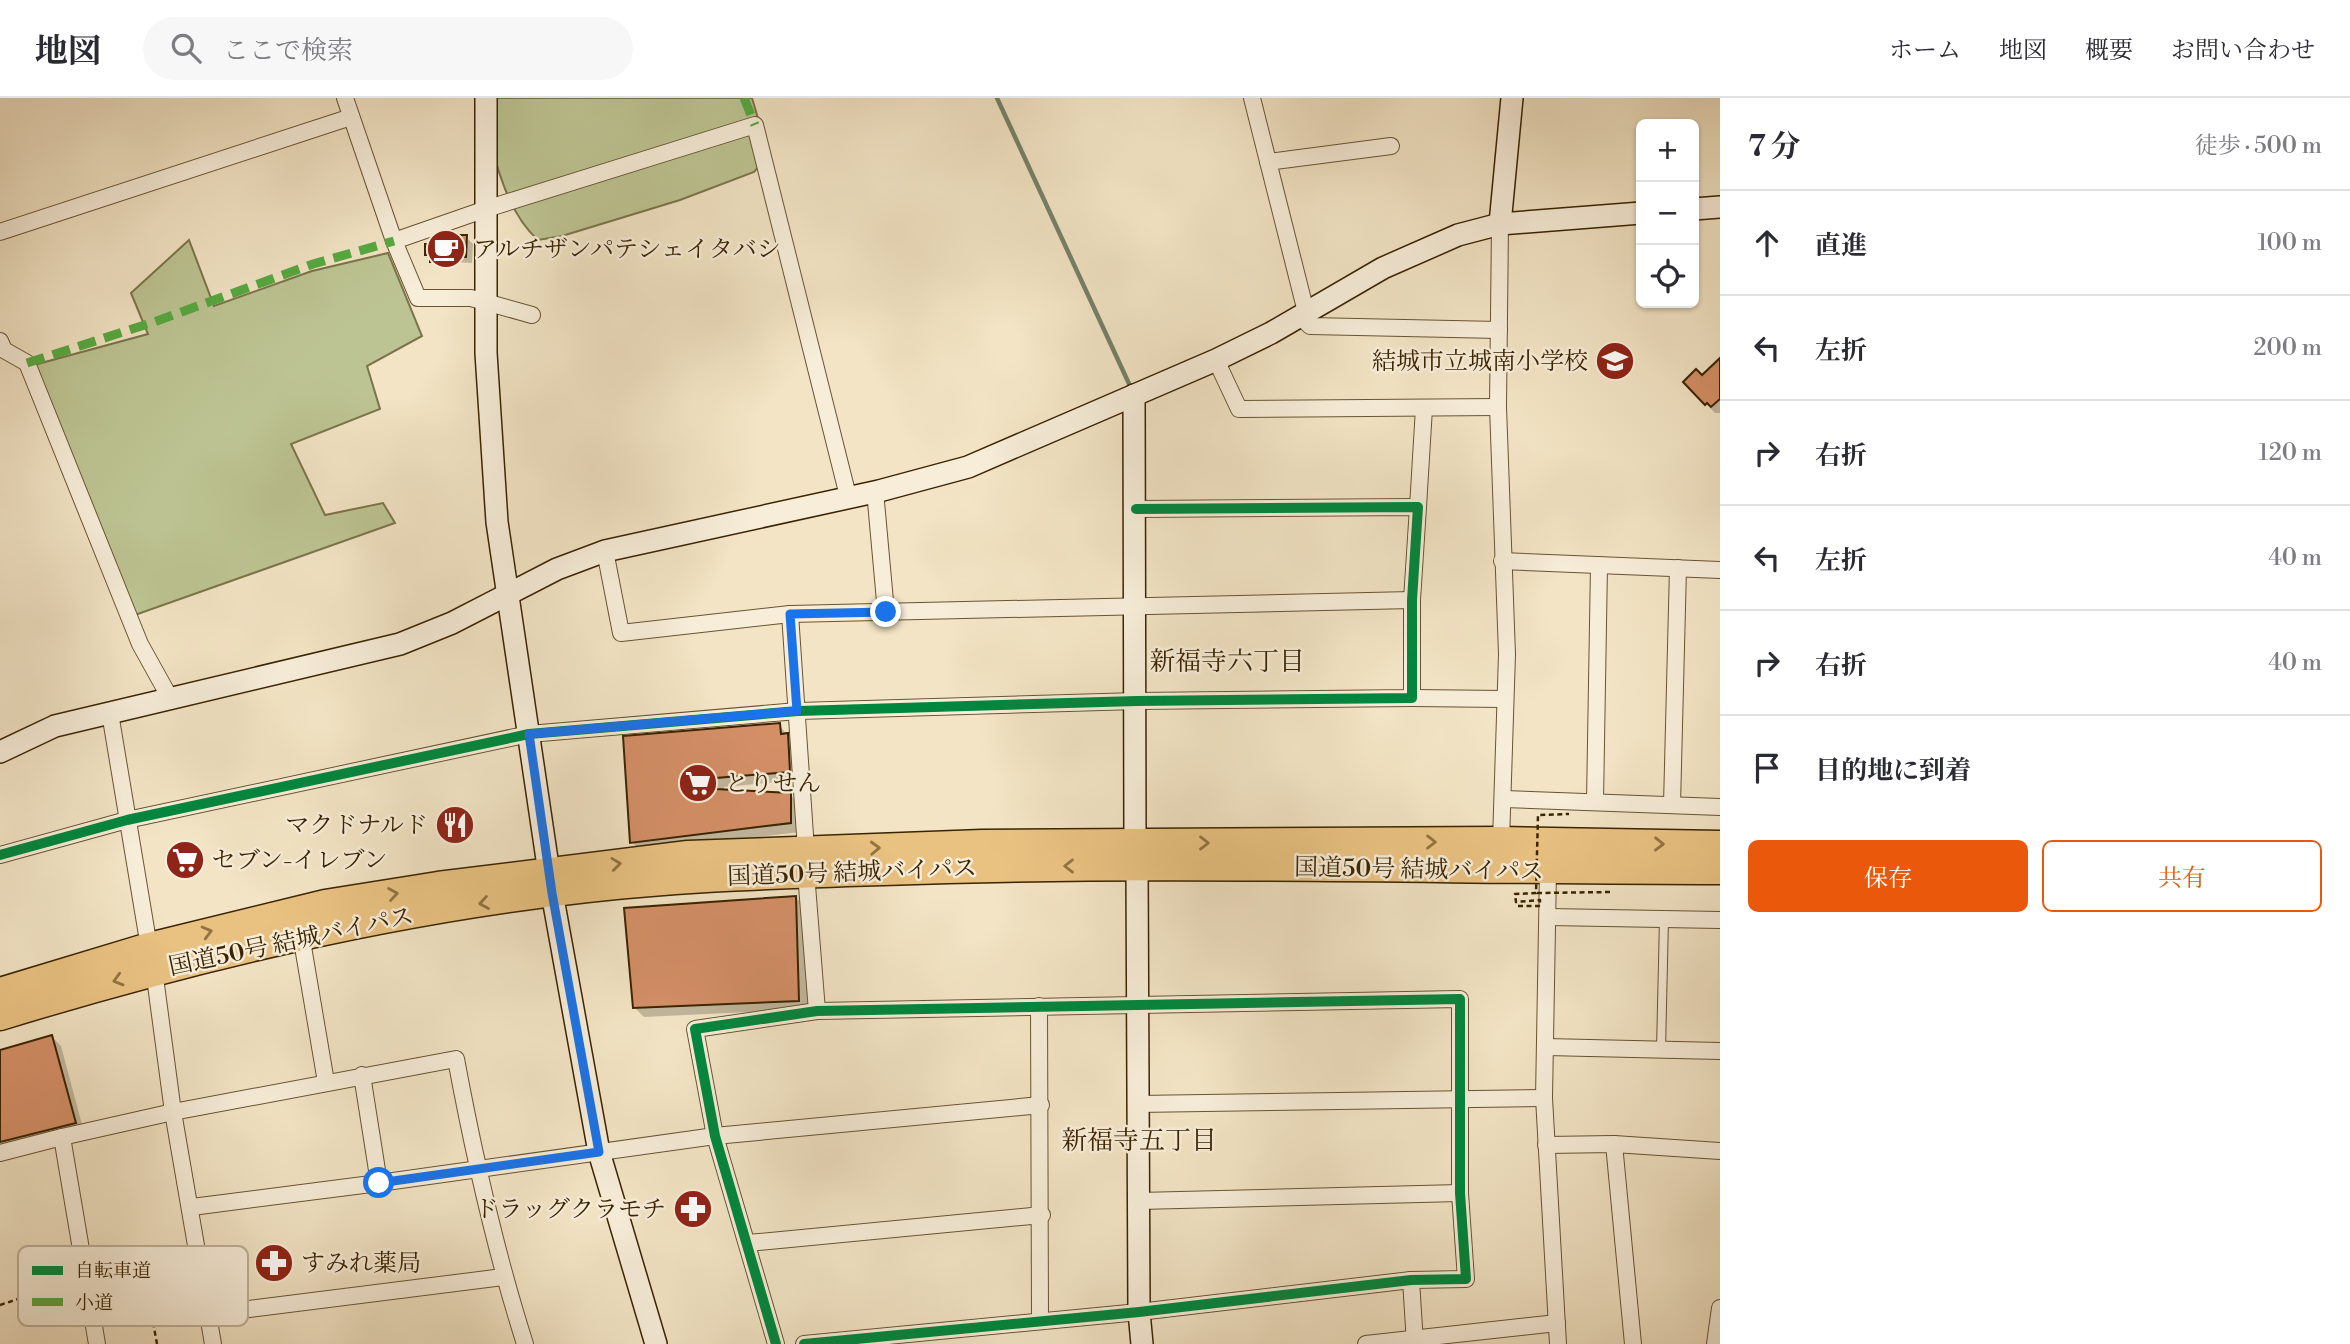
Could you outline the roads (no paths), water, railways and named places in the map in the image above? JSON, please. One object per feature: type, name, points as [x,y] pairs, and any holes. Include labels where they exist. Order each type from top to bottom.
[{"type":"highway","name":"国道50号 結城バイパス","points":[[0,1016],[151,958],[325,904],[550,882],[686,879],[806,862],[1009,866],[1136,855],[1501,841],[1720,845]]},
{"type":"highway","name":"国道50号 結城バイパス","points":[[1136,855],[1542,881],[1720,870]]},
{"type":"highway","name":"国道50号 結城バイパス","points":[[0,992],[151,958],[301,935],[550,882]]},
{"type":"street","points":[[345,98],[394,241],[418,298],[471,298],[532,315]]},
{"type":"street","points":[[486,98],[486,302],[490,458],[508,595],[550,882],[599,1152],[656,1344]]},
{"type":"street","points":[[1252,98],[1303,314],[1310,326],[1499,330]]},
{"type":"street","points":[[1501,841],[1507,654],[1498,407],[1500,224],[1512,98]]},
{"type":"street","points":[[0,232],[351,117]]},
{"type":"street","points":[[394,241],[486,209],[755,125],[848,496]]},
{"type":"street","points":[[1268,162],[1391,146]]},
{"type":"street","points":[[1699,209],[1720,207]]},
{"type":"street","points":[[0,752],[55,726],[400,644],[427,634],[557,569],[605,551],[875,491],[968,467],[1216,360],[1303,314],[1346,287],[1458,235],[1500,224],[1636,213]]},
{"type":"street","points":[[0,341],[4,350],[27,363],[140,644],[170,698]]},
{"type":"street","points":[[1216,360],[1239,409],[1498,407]]},
{"type":"street","points":[[1135,395],[1136,1003],[1139,1312],[1142,1344]]},
{"type":"street","points":[[1412,698],[1412,600],[1424,408]]},
{"type":"street","points":[[875,491],[886,612]]},
{"type":"street","points":[[1136,509],[1418,507]]},
{"type":"street","points":[[605,551],[621,633],[790,614],[1412,600]]},
{"type":"street","points":[[1502,561],[1720,570]]},
{"type":"street","points":[[1595,802],[1599,565]]},
{"type":"street","points":[[1672,805],[1678,568]]},
{"type":"street","points":[[790,614],[817,1011]]},
{"type":"street","points":[[0,855],[127,820],[529,734],[797,711],[1137,701],[1505,699]]},
{"type":"street","points":[[110,713],[151,958],[173,1112],[198,1246]]},
{"type":"street","points":[[1503,799],[1720,807]]},
{"type":"street","points":[[1542,881],[1548,917],[1544,1098],[1558,1344]]},
{"type":"street","points":[[1548,917],[1720,920]]},
{"type":"street","points":[[301,935],[326,1082]]},
{"type":"street","points":[[776,1344],[715,1136],[695,1029],[817,1011],[1460,999],[1460,1193],[1466,1279],[1411,1280],[1139,1312],[804,1344]]},
{"type":"street","points":[[1039,1006],[1042,1215],[1040,1320]]},
{"type":"street","points":[[1546,1047],[1720,1051]]},
{"type":"street","points":[[0,1153],[173,1112],[456,1059],[477,1171],[503,1277],[525,1344]]},
{"type":"street","points":[[362,1076],[379,1183]]},
{"type":"street","points":[[1137,1104],[1544,1098]]},
{"type":"street","points":[[192,1207],[477,1171],[715,1136],[1041,1105]]},
{"type":"street","points":[[62,1137],[80,1246]]},
{"type":"street","points":[[1546,1146],[1614,1144],[1720,1151]]},
{"type":"street","points":[[1614,1144],[1633,1344]]},
{"type":"street","points":[[1139,1201],[1460,1193]]},
{"type":"street","points":[[748,1243],[1042,1215]]},
{"type":"street","points":[[248,1309],[503,1277]]},
{"type":"street","points":[[1411,1280],[1415,1342]]},
{"type":"street","points":[[1717,1334],[1720,1308]]},
{"type":"street","points":[[1366,1344],[1511,1336],[1557,1323]]},
{"type":"street","points":[[94,1326],[97,1344]]},
{"type":"street","points":[[211,1326],[213,1344]]},
{"type":"lane","points":[[1661,1050],[1664,919]]},
{"type":"waterway","points":[[997,98],[1131,388]]},
{"type":"place","name":"アルチザンパテシェイタバシ","points":[[446,249]]},
{"type":"place","name":"結城市立城南小学校","points":[[1615,361]]},
{"type":"place","name":"とりせん","points":[[698,783]]},
{"type":"place","name":"マクドナルド","points":[[455,825]]},
{"type":"place","name":"セブン-イレブン","points":[[185,860]]},
{"type":"place","name":"ドラッグクラモチ","points":[[693,1209]]},
{"type":"place","name":"すみれ薬局","points":[[274,1263]]},
{"type":"district","name":"新福寺六丁目","points":[[1227,661]]},
{"type":"district","name":"新福寺五丁目","points":[[1139,1140]]}]
